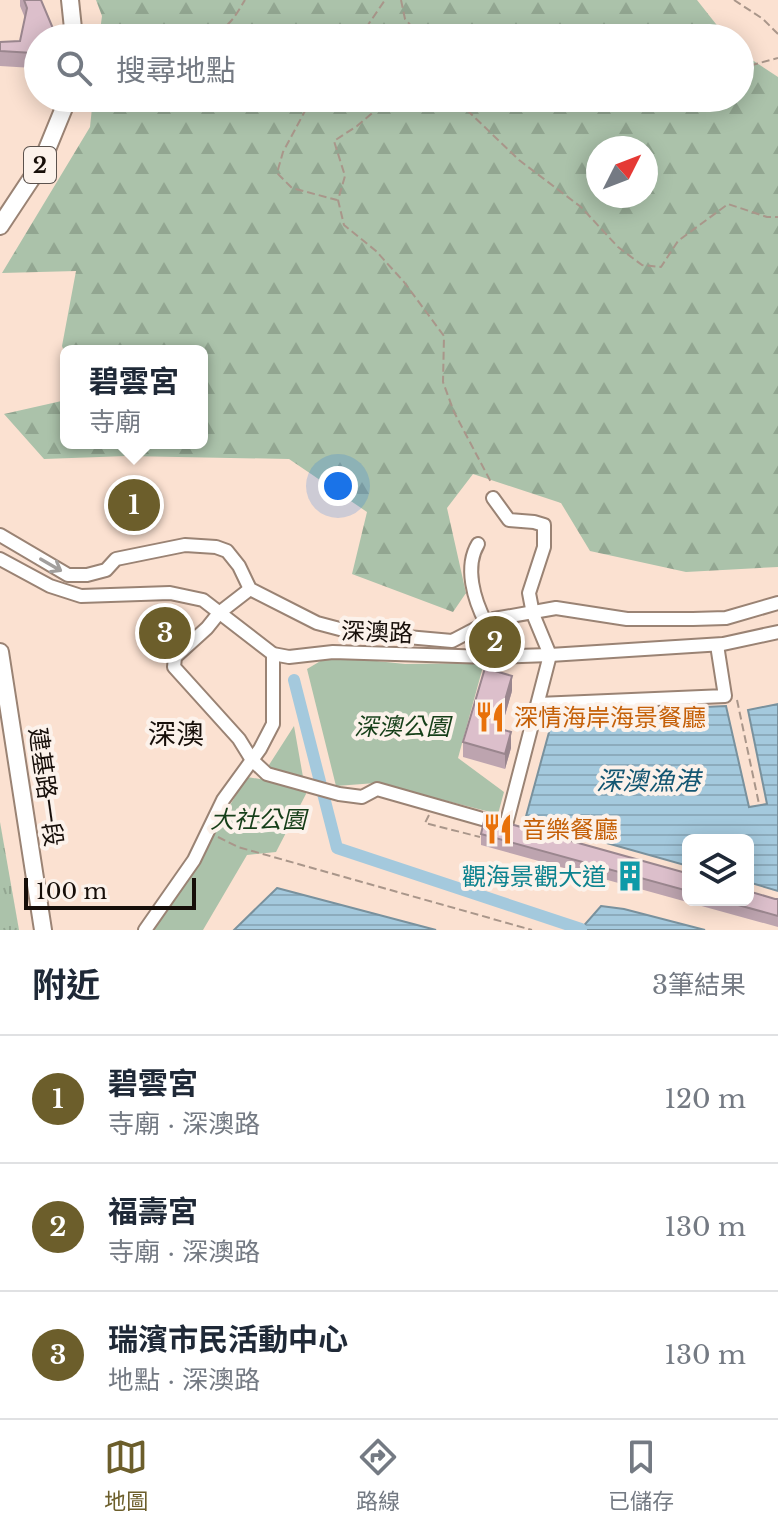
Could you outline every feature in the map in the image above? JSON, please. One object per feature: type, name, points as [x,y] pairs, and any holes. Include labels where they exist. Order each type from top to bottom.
[{"type":"main road","points":[[70,0],[73,24]]},
{"type":"main road","name":"2","points":[[0,226],[41,164],[62,112]]},
{"type":"main road","name":"建基路一段","points":[[0,652],[43,930]]},
{"type":"street","points":[[250,589],[219,613],[175,657],[174,667],[267,774],[339,794],[362,797],[377,789],[511,827],[550,655],[533,614],[529,593],[544,547],[544,525],[509,520],[493,498]]},
{"type":"street","points":[[0,535],[68,575],[87,575],[106,570],[116,559],[185,545],[216,547],[227,551],[239,566],[250,589],[317,623],[351,632],[452,641],[512,613],[533,614],[556,608],[627,619],[693,619],[726,618],[774,605]]},
{"type":"street","points":[[478,544],[471,555],[472,590],[486,623]]},
{"type":"street","points":[[0,559],[50,586],[81,596],[170,593],[203,600],[273,654],[273,724],[223,800],[194,860],[145,930]]},
{"type":"street","points":[[106,570],[113,597]]},
{"type":"street","name":"深澳路","points":[[273,654],[289,657],[333,652],[475,657],[550,655],[717,645],[778,632]]},
{"type":"street","points":[[538,704],[725,696],[717,645]]},
{"type":"path","points":[[229,24],[245,0]]},
{"type":"path","points":[[369,24],[385,0]]},
{"type":"path","points":[[401,0],[405,19],[409,24]]},
{"type":"path","points":[[734,0],[763,19],[778,34]]},
{"type":"path","points":[[754,64],[778,58]]},
{"type":"path","points":[[304,112],[283,152],[277,173],[292,188],[338,200]]},
{"type":"path","points":[[374,112],[334,141],[345,176],[338,200],[344,225],[390,266],[444,336],[443,382],[454,412],[492,485],[493,498]]},
{"type":"path","points":[[469,112],[519,160],[581,207],[618,247],[642,265],[661,267],[678,241],[728,204],[767,217],[778,217]]},
{"type":"path","points":[[737,700],[759,804]]},
{"type":"path","points":[[441,819],[427,815],[425,823],[483,838]]},
{"type":"path","points":[[209,833],[238,847],[532,930]]},
{"type":"green space","points":[[96,0],[697,0],[716,24],[101,24],[102,16]]},
{"type":"green space","points":[[754,61],[778,77],[778,567],[686,572],[590,551],[561,503],[473,474],[447,508],[466,593],[453,612],[352,574],[367,512],[289,459],[127,456],[44,459],[4,414],[60,401],[60,449],[208,449],[208,345],[62,345],[76,271],[2,273],[90,127],[92,112],[754,112]]},
{"type":"green space","name":"深澳公園","points":[[329,656],[405,664],[484,663],[458,758],[504,792],[498,814],[376,783],[336,786],[307,669]]},
{"type":"green space","name":"大社公園","points":[[294,726],[306,794],[276,852],[247,855],[203,930],[154,930],[247,777],[260,779]]},
{"type":"green space","points":[[0,822],[19,930],[0,930]]},
{"type":"water","name":"深澳漁港","points":[[778,704],[778,891],[754,884],[754,834],[682,834],[682,864],[525,820],[554,714],[726,706],[749,807],[767,804],[748,710]]},
{"type":"water","points":[[277,888],[436,930],[234,930]]},
{"type":"water","points":[[601,906],[624,909],[705,930],[580,930]]},
{"type":"building","points":[[24,0],[41,0],[51,24],[24,24],[24,52],[0,51],[0,42],[20,41],[27,8]]},
{"type":"building","points":[[157,606],[179,610],[174,634],[151,633]]},
{"type":"building","name":"深情海岸海景餐廳","points":[[485,668],[512,676],[497,728],[511,732],[505,754],[463,742]]},
{"type":"building","points":[[485,817],[682,871],[682,889],[481,834]]},
{"type":"building","points":[[754,893],[778,899],[778,916],[742,906],[754,906]]},
{"type":"waterway","points":[[294,680],[337,848],[581,929]]},
{"type":"place","name":"碧雲宮","points":[[134,505]]},
{"type":"place","name":"瑞濱市民活動中心","points":[[165,633]]},
{"type":"place","name":"福壽宮","points":[[495,642]]},
{"type":"place","name":"深情海岸海景餐廳","points":[[490,717]]},
{"type":"place","name":"音樂餐廳","points":[[498,829]]},
{"type":"place","name":"觀海景觀大道","points":[[630,876]]},
{"type":"district","name":"深澳","points":[[176,734]]}]
